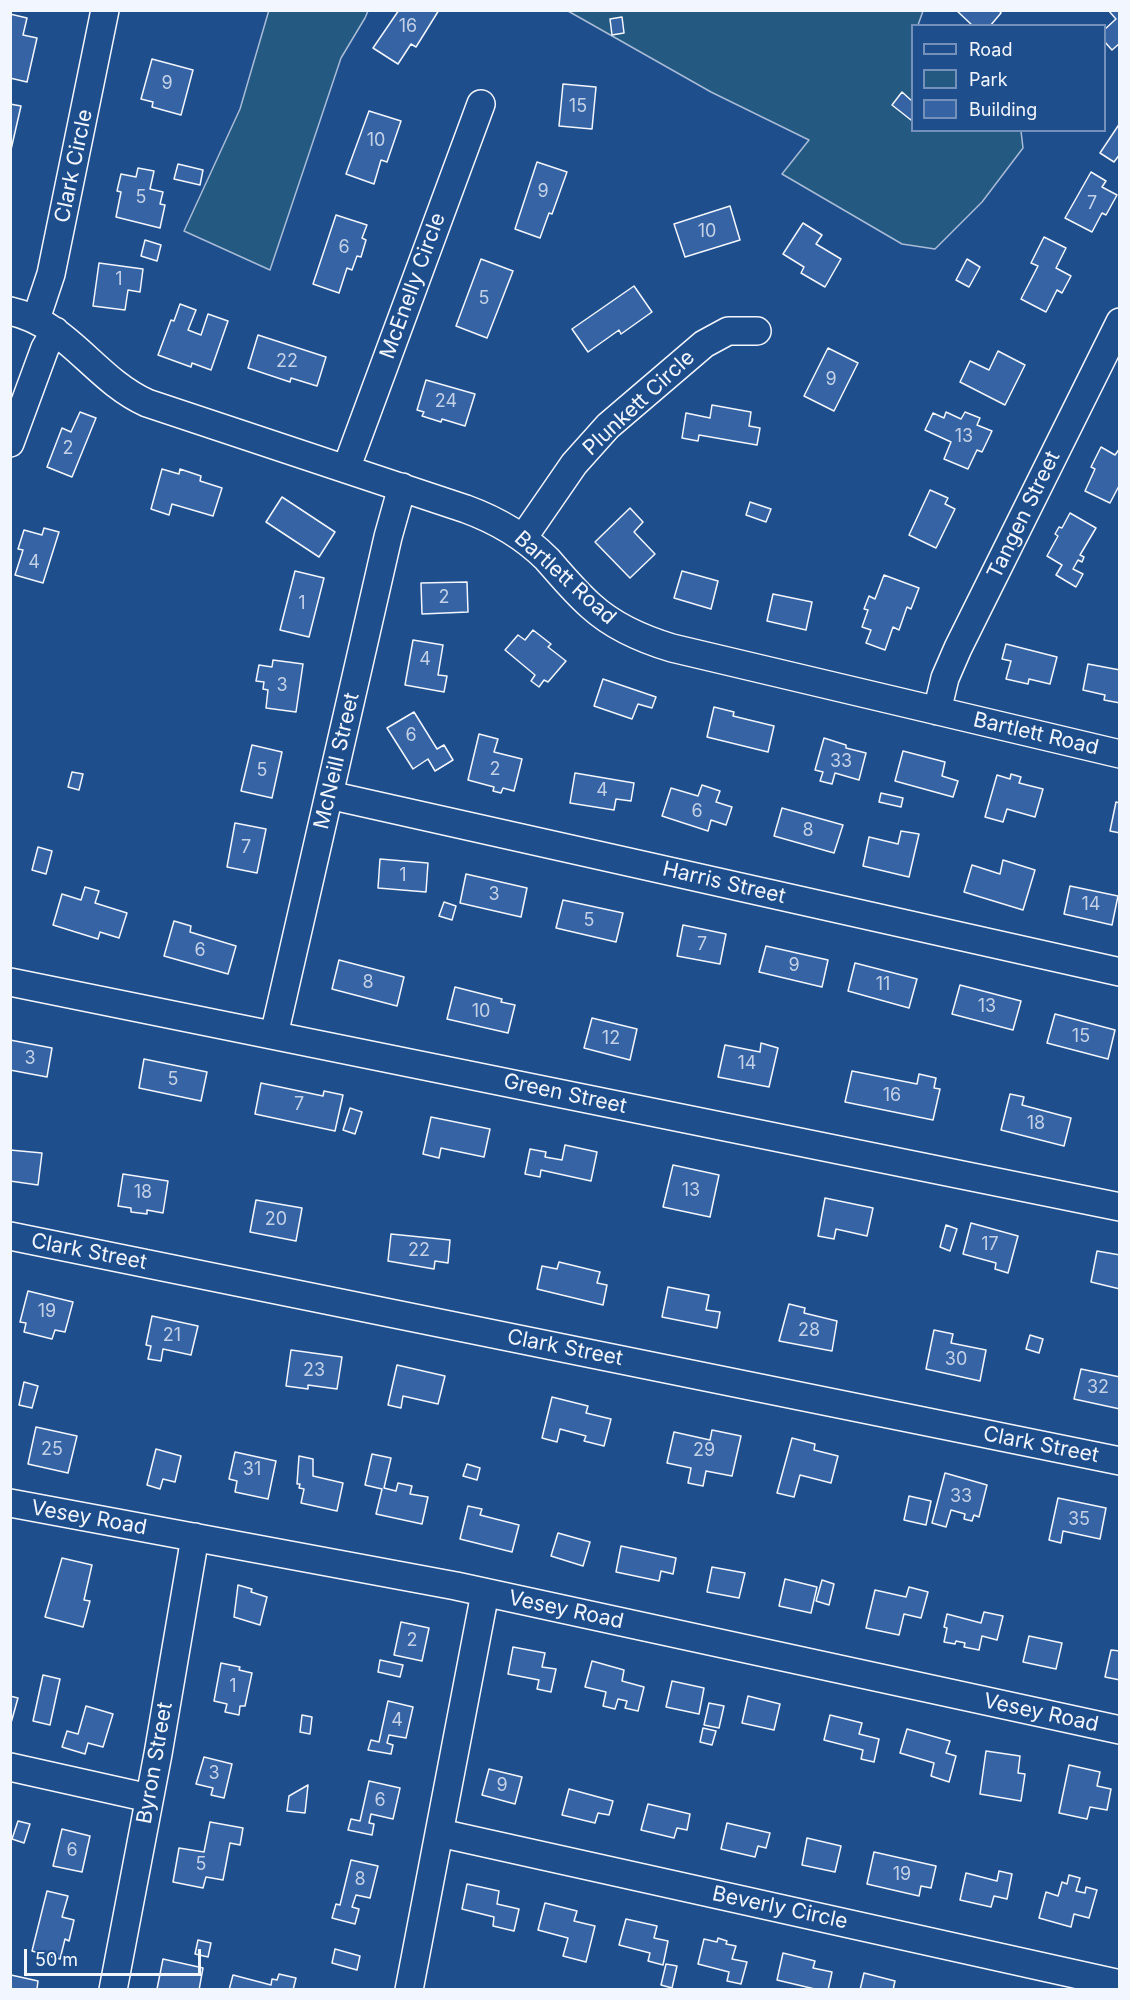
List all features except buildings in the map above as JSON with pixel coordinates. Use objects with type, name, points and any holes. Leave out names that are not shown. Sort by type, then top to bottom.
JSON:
[{"type":"street","name":"Clark Circle","points":[[46,325],[51,274],[105,10]]},
{"type":"street","name":"McEnelly Circle","points":[[346,469],[481,104]]},
{"type":"street","name":"Bartlett Road","points":[[10,311],[46,325],[107,379],[134,397],[161,409],[402,487],[481,515],[510,530],[523,538],[545,558],[590,606],[619,627],[636,635],[672,648],[1119,754]]},
{"type":"street","name":"Tangen Street","points":[[937,711],[945,678],[958,648],[1119,322]]},
{"type":"street","points":[[10,443],[45,348],[46,325]]},
{"type":"street","name":"Plunkett Circle","points":[[523,538],[574,464],[608,426],[710,340],[728,331],[756,331]]},
{"type":"street","name":"McNeill Street","points":[[274,1035],[402,487]]},
{"type":"street","name":"Harris Street","points":[[329,795],[1119,972]]},
{"type":"street","name":"Green Street","points":[[10,982],[1119,1207]]},
{"type":"street","name":"Clark Street","points":[[10,1236],[1119,1461]]},
{"type":"street","name":"Vesey Road","points":[[10,1503],[486,1593],[1119,1730]]},
{"type":"street","name":"Byron Street","points":[[113,1989],[195,1537]]},
{"type":"street","points":[[409,1989],[486,1593]]},
{"type":"street","points":[[10,1767],[149,1798]]},
{"type":"street","name":"Beverly Circle","points":[[440,1833],[1119,1984]]},
{"type":"green space","points":[[269,10],[368,11],[341,58],[270,270],[184,231],[240,109]]},
{"type":"green space","points":[[568,11],[923,11],[918,24],[911,24],[911,132],[1021,132],[1023,148],[982,202],[935,249],[902,244],[782,174],[809,140],[711,92]]}]
